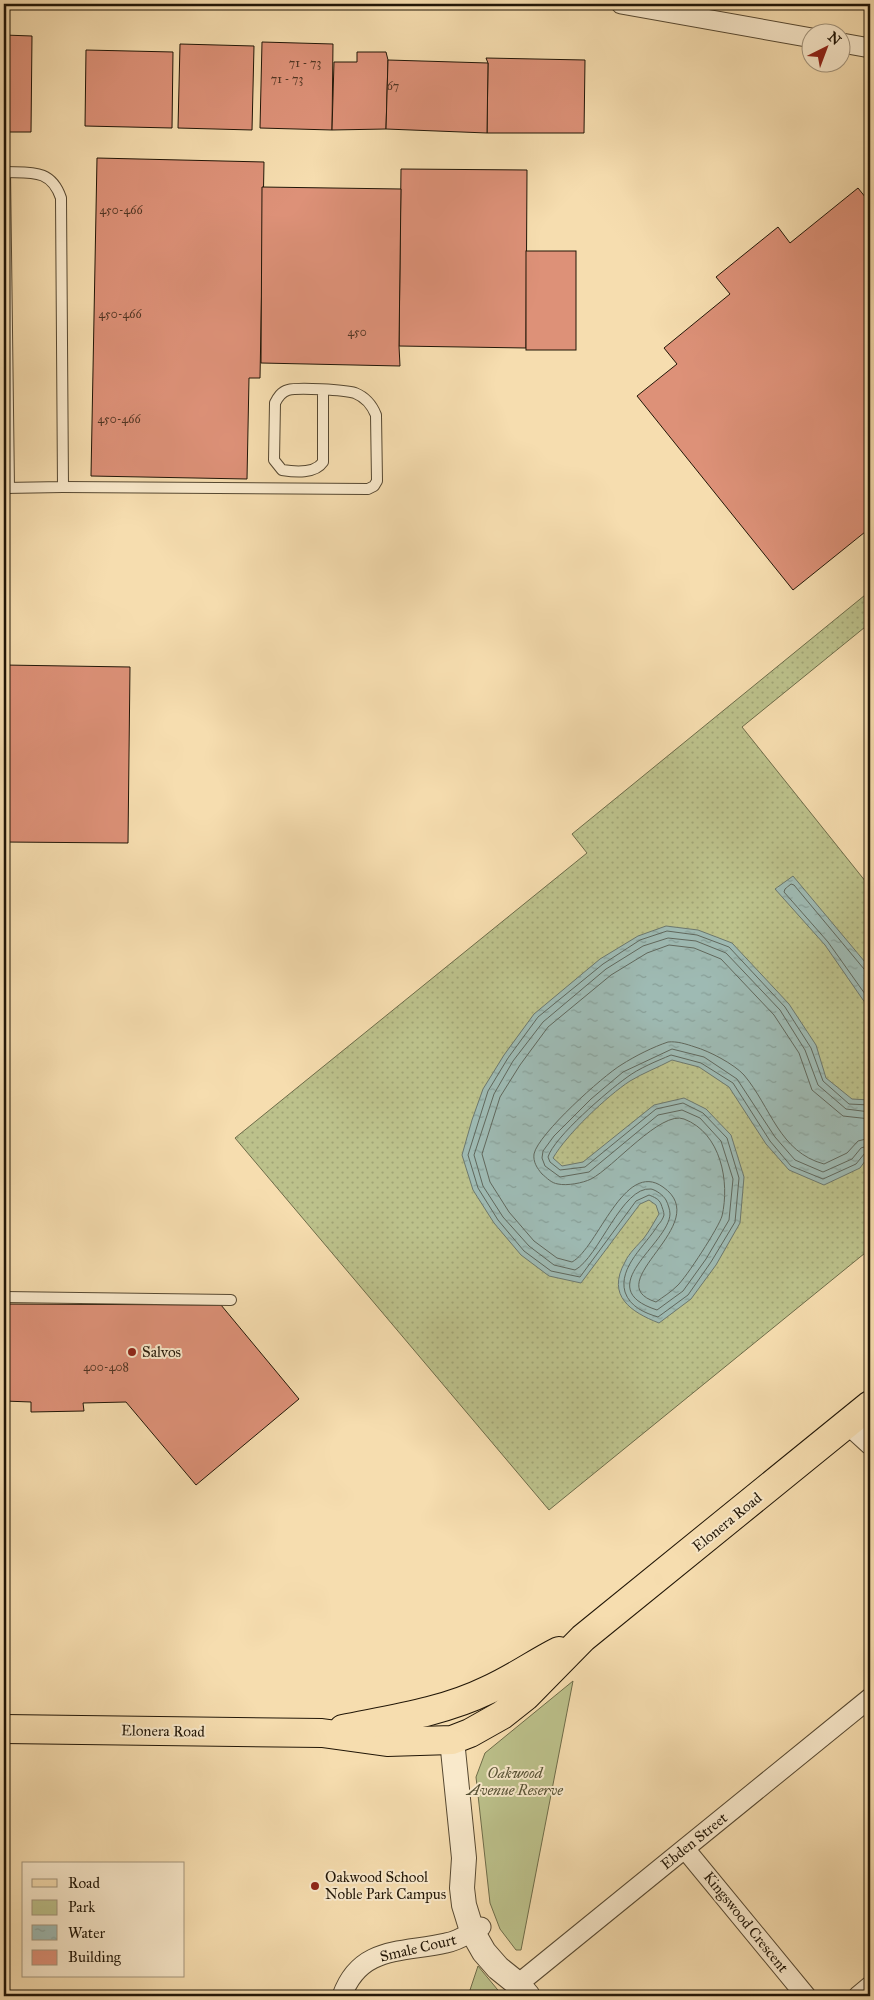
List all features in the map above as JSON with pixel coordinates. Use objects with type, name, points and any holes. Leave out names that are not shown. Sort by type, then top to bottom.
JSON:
[{"type":"main road","name":"Elonera Road","points":[[4,1729],[322,1733],[387,1742],[452,1740],[470,1734],[502,1715],[546,1678],[583,1638],[863,1414]]},
{"type":"main road","name":"Elonera Road","points":[[322,1733],[450,1705],[488,1690],[583,1638]]},
{"type":"main road","points":[[382,1721],[436,1727],[452,1740],[456,1723],[473,1696]]},
{"type":"street","points":[[620,4],[802,36]]},
{"type":"street","points":[[852,45],[870,48]]},
{"type":"street","points":[[863,1414],[870,1445]]},
{"type":"street","name":"Ebden Street","points":[[523,1990],[685,1849],[870,1698]]},
{"type":"street","points":[[452,1740],[464,1858],[473,1887],[476,1929],[507,1962],[523,1990]]},
{"type":"street","name":"Kingswood Crescent","points":[[685,1849],[806,1996]]},
{"type":"street","name":"Smale Court","points":[[342,1996],[354,1974],[360,1967],[376,1956],[447,1943],[462,1938],[476,1929]]},
{"type":"street","points":[[858,1996],[870,1986]]},
{"type":"lane","points":[[63,487],[61,198],[57,188],[50,179],[42,174],[4,172],[6,488],[368,489],[374,486],[378,476],[376,415],[373,407],[356,394],[346,391],[323,390],[289,389],[278,396],[275,403],[274,460],[282,470],[315,469],[323,462],[323,390]]},
{"type":"lane","points":[[4,1297],[231,1300]]},
{"type":"green space","points":[[870,591],[870,623],[742,727],[870,887],[870,1249],[549,1510],[235,1138],[587,853],[572,834]]},
{"type":"green space","name":"Oakwood Avenue Reserve","points":[[573,1681],[521,1950],[516,1950],[500,1929],[490,1903],[476,1777],[485,1753]]},
{"type":"green space","points":[[478,1966],[502,1995],[502,1996],[468,1996]]},
{"type":"water","points":[[793,876],[870,968],[870,1010],[825,945],[775,889]]},
{"type":"water","points":[[666,926],[698,930],[732,943],[789,1004],[816,1045],[826,1078],[852,1099],[870,1100],[870,1154],[860,1168],[824,1185],[789,1170],[766,1144],[729,1087],[699,1067],[672,1060],[635,1078],[621,1088],[588,1116],[559,1148],[553,1158],[562,1166],[583,1162],[654,1105],[684,1098],[706,1109],[731,1135],[744,1177],[740,1223],[716,1265],[691,1299],[659,1323],[639,1314],[631,1308],[624,1301],[618,1284],[620,1274],[631,1252],[644,1238],[659,1214],[656,1205],[649,1200],[640,1204],[581,1283],[549,1276],[521,1255],[494,1223],[473,1190],[462,1155],[483,1089],[504,1055],[534,1014],[600,959],[638,936]]},
{"type":"building","points":[[4,35],[32,36],[31,132],[4,132]]},
{"type":"building","points":[[262,42],[333,44],[332,130],[260,128]]},
{"type":"building","points":[[180,44],[254,46],[252,130],[178,128]]},
{"type":"building","points":[[86,50],[173,52],[172,128],[85,126]]},
{"type":"building","points":[[357,52],[386,52],[388,60],[386,129],[332,130],[334,62],[357,62]]},
{"type":"building","points":[[486,58],[585,60],[584,133],[487,133],[488,63]]},
{"type":"building","points":[[388,60],[488,63],[487,133],[386,129]]},
{"type":"building","points":[[97,158],[264,162],[260,378],[249,378],[247,479],[91,476]]},
{"type":"building","points":[[401,169],[527,170],[526,348],[399,346]]},
{"type":"building","points":[[262,187],[401,189],[400,366],[261,363]]},
{"type":"building","points":[[858,188],[870,203],[870,528],[793,590],[637,396],[677,364],[664,348],[730,294],[716,277],[778,227],[790,243]]},
{"type":"building","points":[[526,251],[576,251],[576,350],[526,350]]},
{"type":"building","points":[[4,665],[130,667],[128,843],[4,842]]},
{"type":"building","name":"Salvos","points":[[4,1304],[221,1305],[299,1399],[196,1485],[126,1402],[83,1403],[84,1411],[31,1412],[31,1402],[4,1401]]},
{"type":"place","name":"Salvos","points":[[132,1352]]},
{"type":"place","name":"Oakwood School Noble Park Campus","points":[[315,1886]]}]
